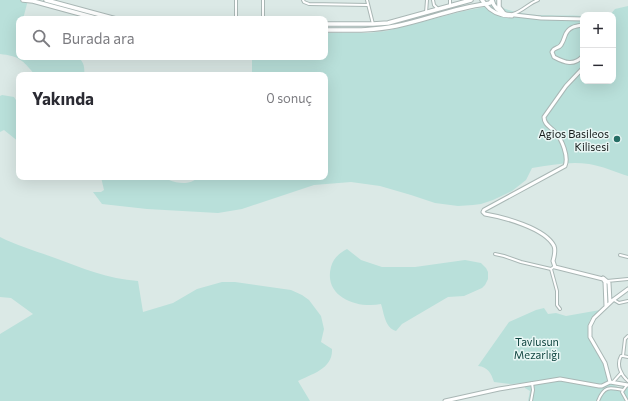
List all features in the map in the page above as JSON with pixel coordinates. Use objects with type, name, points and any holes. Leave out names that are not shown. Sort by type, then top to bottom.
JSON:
[{"type":"main road","points":[[23,0],[33,1],[88,16]]},
{"type":"main road","points":[[46,0],[105,16]]},
{"type":"main road","points":[[328,24],[388,23],[471,0]]},
{"type":"main road","points":[[482,0],[485,4]]},
{"type":"main road","points":[[328,30],[378,29],[396,26],[463,8],[490,3],[492,0],[498,10],[505,14]]},
{"type":"main road","points":[[499,0],[500,10],[505,14]]},
{"type":"street","points":[[236,0],[236,16]]},
{"type":"street","points":[[263,0],[263,16]]},
{"type":"street","points":[[303,0],[309,4],[368,6]]},
{"type":"street","points":[[367,0],[373,24]]},
{"type":"street","points":[[426,13],[427,0]]},
{"type":"street","points":[[433,0],[434,5],[439,10]]},
{"type":"street","points":[[450,0],[450,6]]},
{"type":"street","points":[[511,15],[522,10],[531,2],[538,0]]},
{"type":"street","points":[[485,4],[489,9],[501,15],[580,19]]},
{"type":"street","points":[[505,14],[518,16]]},
{"type":"street","points":[[580,26],[568,30],[562,44],[552,52],[554,57],[571,63],[580,59]]},
{"type":"street","points":[[560,309],[558,305],[553,266],[555,254],[554,247],[542,235],[528,227],[500,217],[484,214],[483,211],[565,166],[566,157],[560,138],[555,131],[545,123],[544,117],[566,86],[580,71]]},
{"type":"street","points":[[495,254],[521,262],[553,266],[602,278],[609,284],[611,301]]},
{"type":"street","points":[[620,256],[628,257]]},
{"type":"street","points":[[602,278],[605,282],[606,306]]},
{"type":"street","points":[[607,281],[628,279]]},
{"type":"street","points":[[612,382],[605,363],[590,334],[593,320],[611,301],[628,289]]},
{"type":"street","points":[[611,301],[619,303],[628,301]]},
{"type":"street","points":[[628,337],[625,339],[623,356],[619,359],[621,373],[628,384]]},
{"type":"street","points":[[623,356],[628,357]]},
{"type":"street","points":[[445,401],[499,389],[562,379],[602,386],[612,382],[621,373]]},
{"type":"street","points":[[612,382],[628,384]]},
{"type":"street","points":[[531,401],[533,390],[532,383]]},
{"type":"street","points":[[626,401],[622,394],[623,390],[628,384]]},
{"type":"street","points":[[598,401],[601,393],[605,389],[612,388],[623,390]]},
{"type":"green space","points":[[0,0],[28,0],[24,16],[16,16],[16,58],[0,54]]},
{"type":"green space","points":[[500,4],[501,7],[511,11],[531,15],[580,16],[580,84],[616,84],[616,12],[612,12],[615,9],[628,6],[628,176],[599,166],[582,163],[532,168],[526,180],[512,191],[481,204],[458,206],[435,203],[380,186],[351,182],[314,185],[242,209],[218,213],[147,209],[102,204],[93,192],[101,192],[104,190],[102,180],[169,180],[188,183],[196,180],[328,180],[328,72],[252,72],[252,60],[328,60],[328,33],[368,33],[386,31],[464,11]]},
{"type":"green space","points":[[20,60],[81,60],[84,65],[84,72],[32,72]]},
{"type":"green space","points":[[0,96],[14,97],[16,100],[16,140],[4,130],[0,132]]},
{"type":"green space","points":[[0,237],[20,246],[95,272],[116,278],[138,281],[143,312],[173,303],[197,289],[222,282],[235,282],[291,290],[309,300],[321,316],[324,329],[321,342],[332,349],[331,356],[329,361],[321,370],[298,381],[310,401],[0,401],[0,334],[33,314],[11,298],[0,297]]},
{"type":"green space","points":[[347,249],[361,260],[382,267],[415,267],[465,260],[481,263],[488,272],[488,279],[482,288],[464,296],[448,297],[402,324],[396,331],[387,324],[381,304],[362,305],[344,299],[332,286],[330,277],[333,261],[341,252]]},
{"type":"green space","name":"Tavlusun Mezarlığı","points":[[544,308],[548,314],[556,313],[566,316],[600,310],[590,320],[588,335],[604,363],[608,382],[618,387],[628,388],[628,401],[528,401],[530,391],[525,388],[524,383],[511,384],[494,382],[489,371],[478,366],[509,322]]},
{"type":"place","name":"Agios Basileos Kilisesi","points":[[617,139]]}]
